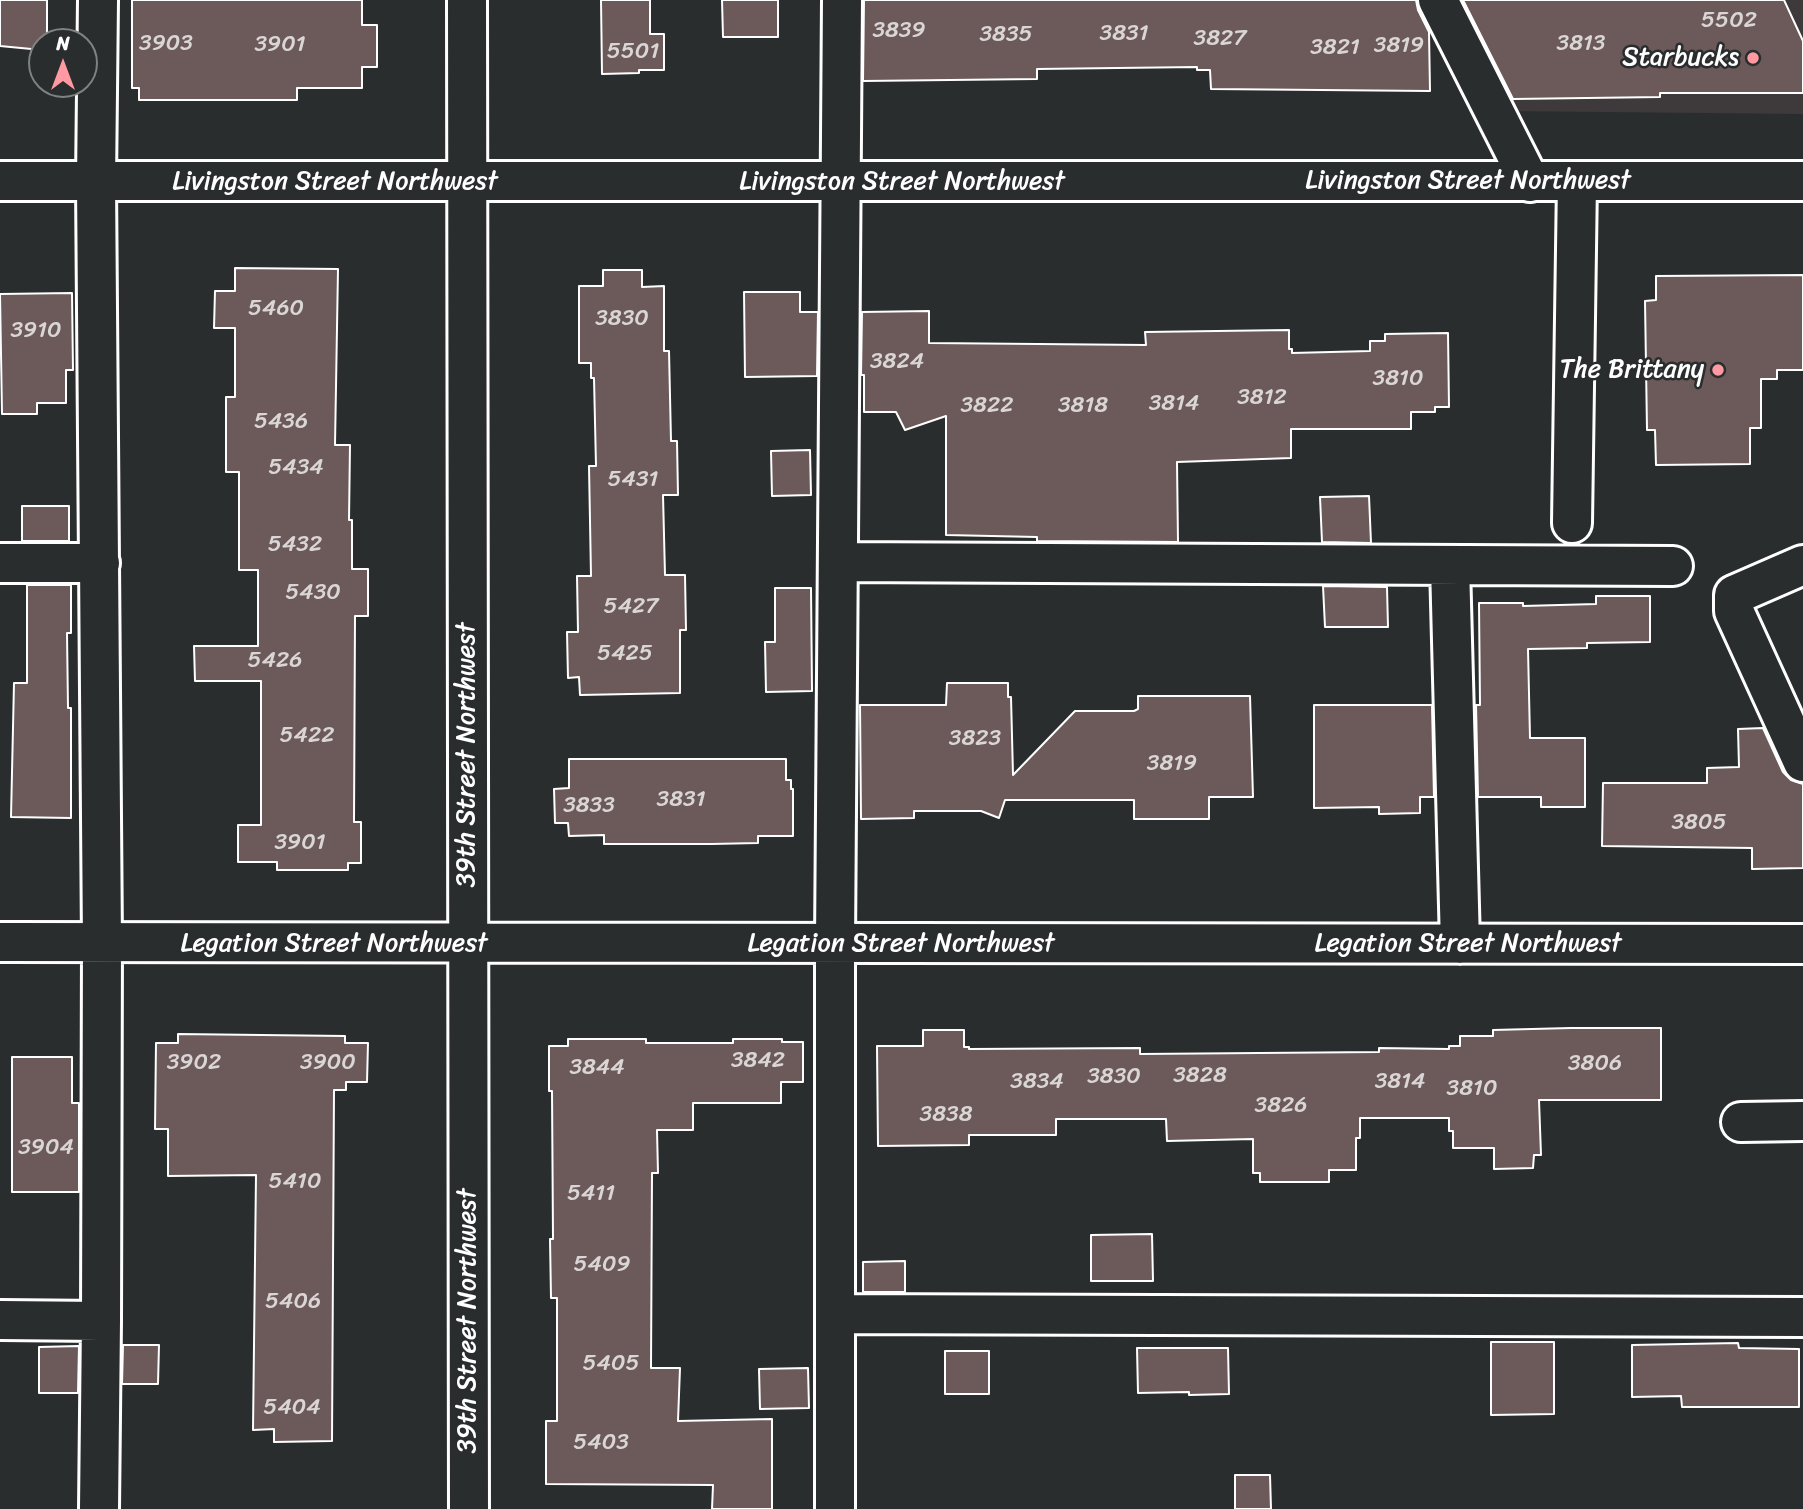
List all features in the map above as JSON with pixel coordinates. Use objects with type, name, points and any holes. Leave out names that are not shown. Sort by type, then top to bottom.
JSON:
[{"type":"street","points":[[98,0],[96,182],[103,943],[99,1509]]},
{"type":"street","name":"39th Street Northwest","points":[[467,0],[468,1509]]},
{"type":"street","points":[[835,1509],[835,944],[842,0]]},
{"type":"street","points":[[1438,0],[1530,182]]},
{"type":"street","name":"Livingston Street Northwest","points":[[0,181],[1803,181]]},
{"type":"street","points":[[1572,523],[1577,181]]},
{"type":"street","points":[[838,562],[1673,566]]},
{"type":"street","points":[[0,563],[100,563]]},
{"type":"street","points":[[1450,565],[1460,944]]},
{"type":"street","points":[[1803,565],[1734,595],[1734,611],[1803,762]]},
{"type":"street","name":"Legation Street Northwest","points":[[0,942],[1803,944]]},
{"type":"street","points":[[1741,1122],[1803,1121]]},
{"type":"street","points":[[835,1314],[1803,1317]]},
{"type":"street","points":[[0,1320],[101,1321]]},
{"type":"shaded area","points":[[1454,0],[1803,0],[1803,114],[1507,111]]},
{"type":"building","points":[[0,0],[47,0],[47,28],[28,28],[28,49],[0,46]]},
{"type":"building","points":[[132,0],[362,0],[362,25],[377,25],[377,67],[362,67],[362,88],[297,88],[297,100],[139,100],[139,88],[132,88]]},
{"type":"building","points":[[601,0],[650,0],[650,34],[664,34],[664,70],[602,74]]},
{"type":"building","points":[[722,0],[778,0],[778,37],[723,37]]},
{"type":"building","points":[[864,0],[1416,0],[1429,32],[1430,91],[1211,89],[1210,70],[1197,70],[1197,67],[1037,69],[1037,79],[863,81]]},
{"type":"building","points":[[1463,0],[1784,0],[1803,41],[1803,93],[1660,93],[1660,97],[1513,99]]},
{"type":"building","points":[[235,268],[338,269],[335,445],[350,445],[349,520],[352,520],[352,569],[368,569],[368,616],[355,616],[354,822],[361,822],[361,863],[348,863],[348,870],[277,870],[277,862],[238,862],[238,825],[261,825],[261,681],[195,681],[194,646],[258,646],[258,570],[239,570],[239,472],[226,472],[226,397],[235,397],[235,328],[214,328],[215,291],[235,291]]},
{"type":"building","points":[[603,270],[642,270],[642,287],[664,286],[664,351],[669,351],[671,441],[677,441],[678,495],[663,495],[665,575],[685,575],[686,630],[680,630],[680,693],[580,695],[579,677],[568,678],[567,632],[578,632],[577,576],[591,576],[589,466],[596,466],[594,378],[591,378],[591,363],[579,363],[579,286],[603,286]]},
{"type":"building","name":"The Brittany","points":[[1803,275],[1803,370],[1777,370],[1777,379],[1761,379],[1761,428],[1750,428],[1750,464],[1656,465],[1655,430],[1647,430],[1645,301],[1656,300],[1656,276]]},
{"type":"building","points":[[744,292],[800,292],[800,312],[818,312],[817,376],[745,377]]},
{"type":"building","points":[[72,293],[73,370],[66,370],[66,403],[37,403],[37,414],[2,414],[0,294]]},
{"type":"building","points":[[929,311],[929,343],[1146,345],[1145,332],[1289,330],[1289,349],[1292,349],[1292,353],[1370,351],[1370,341],[1385,341],[1385,334],[1448,333],[1449,407],[1435,407],[1435,412],[1411,412],[1411,429],[1291,429],[1291,458],[1177,462],[1178,542],[1037,541],[1037,537],[946,535],[946,416],[905,430],[896,412],[864,412],[864,375],[861,375],[862,312]]},
{"type":"building","points":[[810,450],[811,495],[772,496],[771,451]]},
{"type":"building","points":[[1369,496],[1371,543],[1322,542],[1320,497]]},
{"type":"building","points":[[22,506],[69,506],[69,541],[22,541]]},
{"type":"building","points":[[27,585],[71,585],[71,633],[67,633],[68,708],[71,708],[71,818],[11,817],[14,683],[27,683]]},
{"type":"building","points":[[1323,586],[1387,587],[1388,627],[1325,627]]},
{"type":"building","points":[[775,588],[811,588],[812,691],[766,692],[765,642],[775,642]]},
{"type":"building","points":[[1596,596],[1650,596],[1650,642],[1587,643],[1587,648],[1528,649],[1530,738],[1585,738],[1585,807],[1541,807],[1541,797],[1478,797],[1476,705],[1480,705],[1479,603],[1523,603],[1523,606],[1596,604]]},
{"type":"building","points":[[947,683],[1008,683],[1008,697],[1011,697],[1013,775],[1075,711],[1134,711],[1138,709],[1138,696],[1250,696],[1253,797],[1209,797],[1209,819],[1134,819],[1134,800],[1005,800],[999,818],[981,811],[914,811],[914,818],[861,819],[860,705],[946,705]]},
{"type":"building","points":[[1314,705],[1432,705],[1434,797],[1420,797],[1420,813],[1379,814],[1379,807],[1314,808]]},
{"type":"building","points":[[1763,728],[1783,772],[1791,780],[1803,784],[1803,868],[1752,869],[1752,848],[1602,846],[1603,783],[1707,783],[1707,768],[1739,767],[1738,729]]},
{"type":"building","points":[[569,759],[786,759],[786,780],[791,780],[793,789],[793,836],[758,836],[758,843],[604,844],[604,835],[569,836],[568,823],[555,823],[554,789],[569,788]]},
{"type":"building","points":[[1661,1028],[1661,1100],[1539,1100],[1541,1155],[1534,1155],[1533,1168],[1494,1169],[1494,1148],[1453,1148],[1453,1131],[1449,1131],[1449,1118],[1360,1118],[1360,1138],[1356,1138],[1356,1170],[1329,1170],[1329,1182],[1260,1182],[1260,1173],[1253,1173],[1253,1139],[1167,1141],[1166,1119],[1056,1119],[1056,1135],[969,1135],[969,1145],[878,1146],[877,1046],[923,1046],[923,1030],[964,1030],[964,1047],[969,1049],[1140,1048],[1140,1054],[1379,1052],[1379,1048],[1449,1049],[1449,1046],[1460,1046],[1460,1036],[1493,1036],[1493,1030]]},
{"type":"building","points":[[178,1034],[345,1036],[345,1043],[368,1043],[367,1082],[346,1082],[346,1090],[334,1090],[332,1441],[274,1442],[274,1429],[253,1430],[256,1175],[168,1176],[168,1129],[155,1129],[156,1043],[178,1043]]},
{"type":"building","points":[[568,1039],[646,1039],[646,1043],[733,1043],[733,1039],[803,1042],[803,1082],[781,1082],[781,1103],[693,1103],[693,1130],[657,1130],[658,1173],[652,1173],[651,1368],[680,1368],[678,1421],[772,1419],[772,1509],[712,1509],[713,1485],[546,1484],[546,1421],[557,1421],[557,1298],[551,1298],[552,1091],[549,1091],[549,1046],[568,1046]]},
{"type":"building","points":[[12,1057],[72,1057],[72,1103],[79,1103],[79,1192],[12,1192]]},
{"type":"building","points":[[1152,1234],[1153,1281],[1091,1281],[1091,1235]]},
{"type":"building","points":[[905,1261],[905,1292],[863,1292],[863,1262]]},
{"type":"building","points":[[1491,1342],[1554,1342],[1554,1414],[1491,1415]]},
{"type":"building","points":[[1738,1343],[1739,1348],[1799,1349],[1799,1407],[1682,1407],[1681,1396],[1632,1397],[1632,1345]]},
{"type":"building","points":[[123,1345],[159,1345],[158,1384],[122,1384]]},
{"type":"building","points":[[79,1346],[78,1393],[39,1393],[39,1347]]},
{"type":"building","points":[[1137,1348],[1228,1348],[1229,1394],[1138,1393]]},
{"type":"building","points":[[945,1351],[989,1351],[989,1394],[945,1394]]},
{"type":"building","points":[[808,1368],[809,1408],[760,1409],[759,1369]]},
{"type":"building","points":[[1235,1475],[1270,1475],[1271,1509],[1235,1509]]},
{"type":"place","name":"Starbucks","points":[[1753,58]]},
{"type":"place","name":"The Brittany","points":[[1718,370]]}]
